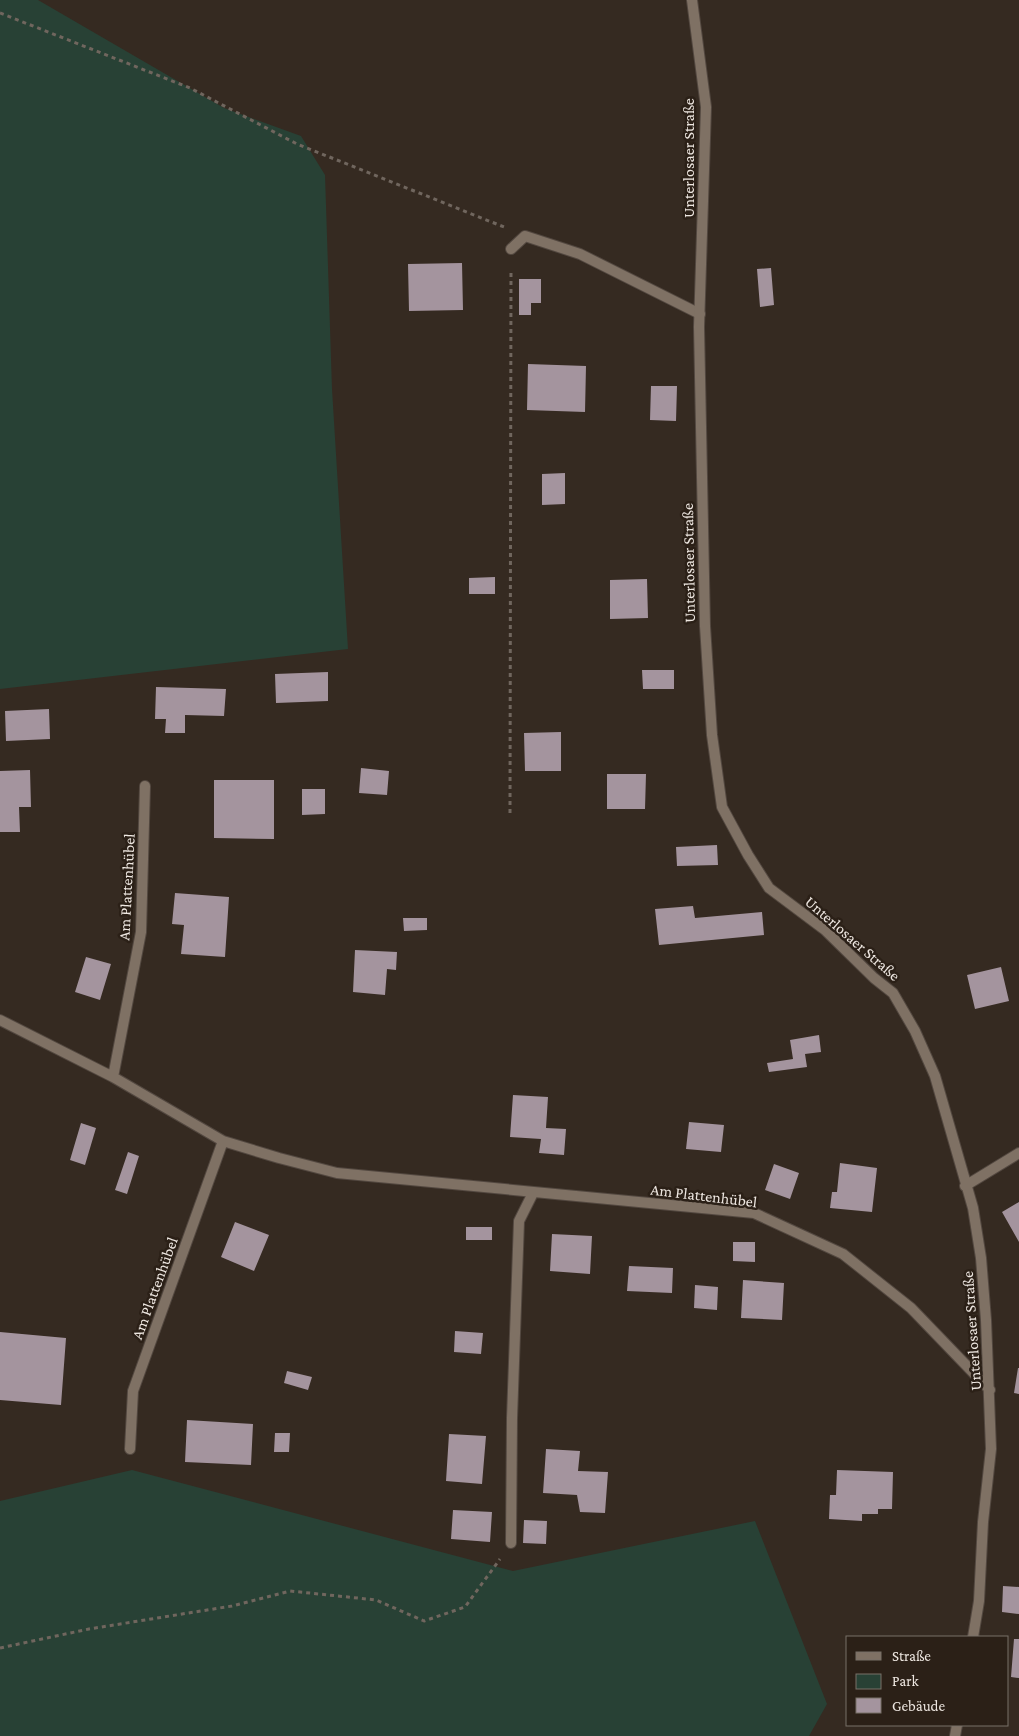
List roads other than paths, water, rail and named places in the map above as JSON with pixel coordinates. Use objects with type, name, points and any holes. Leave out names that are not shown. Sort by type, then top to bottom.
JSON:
[{"type":"street","name":"Unterlosaer Straße","points":[[692,0],[706,107],[700,314],[704,626],[712,735],[722,806],[748,855],[770,888],[825,930],[874,978],[893,992],[915,1031],[935,1076],[965,1186],[973,1208],[981,1258],[990,1390],[991,1449],[983,1522],[979,1601],[973,1636]]},
{"type":"street","points":[[511,249],[525,236],[580,254],[700,314]]},
{"type":"street","name":"Am Plattenhübel","points":[[113,1077],[141,932],[145,786]]},
{"type":"street","name":"Am Plattenhübel","points":[[0,1020],[113,1077],[223,1140],[279,1158],[337,1173],[533,1193],[754,1212],[843,1254],[912,1308],[990,1390]]},
{"type":"street","name":"Am Plattenhübel","points":[[130,1449],[134,1391],[223,1140]]},
{"type":"street","points":[[965,1186],[1019,1153]]},
{"type":"street","points":[[511,1544],[512,1418],[519,1221],[533,1193]]}]
